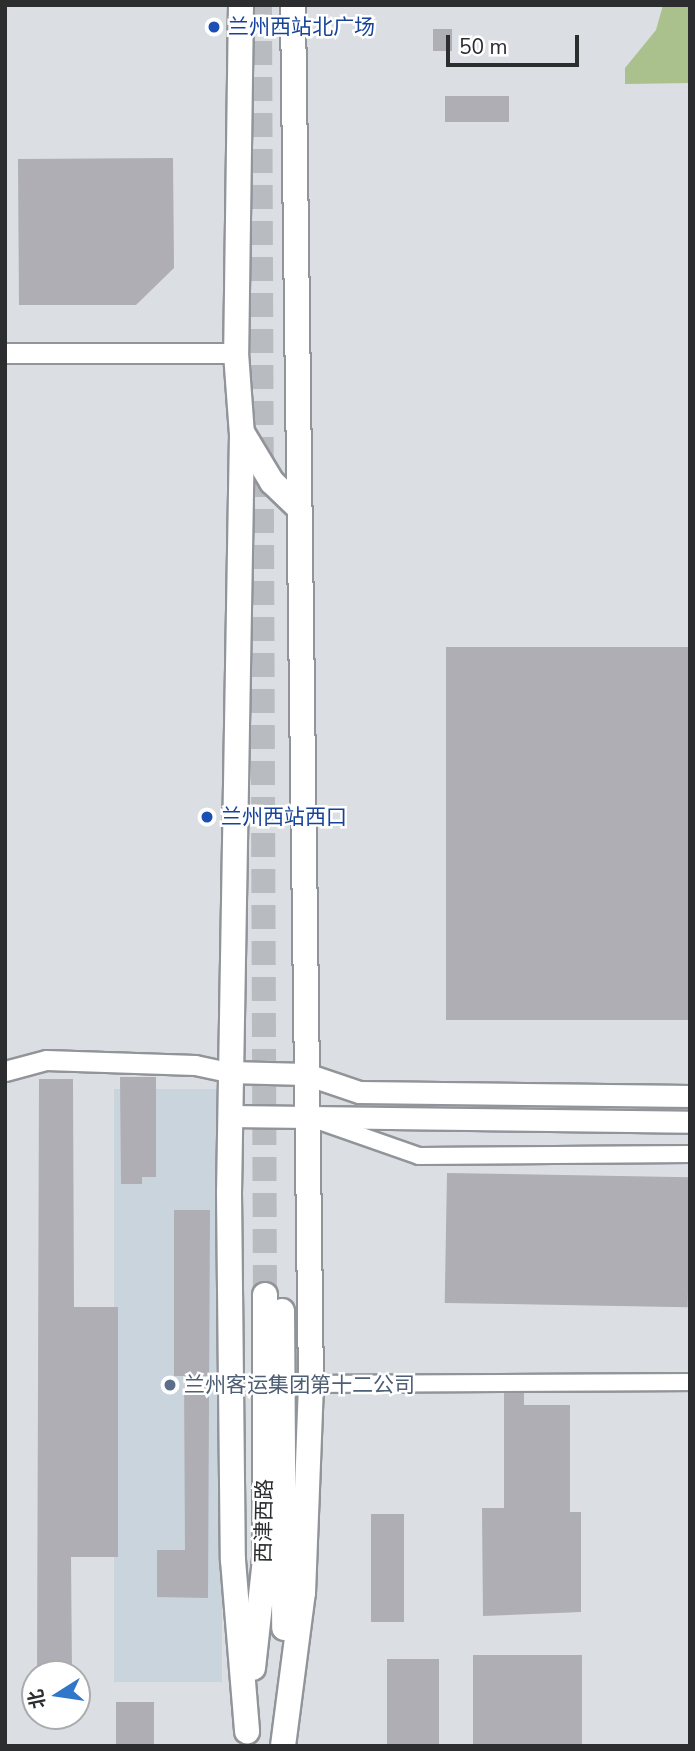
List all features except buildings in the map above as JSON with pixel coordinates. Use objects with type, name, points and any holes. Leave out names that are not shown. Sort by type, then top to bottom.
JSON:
[{"type":"main road","points":[[242,5],[236,353],[242,434],[229,1116],[233,1560],[247,1738]]},
{"type":"main road","name":"西津西路","points":[[282,1717],[303,1593],[311,1384],[293,5]]},
{"type":"main road","points":[[242,434],[271,482],[299,508]]},
{"type":"main road","points":[[229,1072],[306,1074],[359,1092],[690,1096]]},
{"type":"main road","points":[[229,1116],[690,1122]]},
{"type":"main road","name":"西津西路","points":[[247,1738],[265,1559],[273,1294],[283,1746]]},
{"type":"street","points":[[5,353],[236,353]]},
{"type":"street","points":[[5,1071],[46,1060],[195,1065],[229,1072]]},
{"type":"street","points":[[306,1116],[419,1156],[690,1154]]},
{"type":"street","points":[[311,1384],[690,1382]]},
{"type":"shaded area","name":"兰州客运集团第十二公司","points":[[114,1089],[222,1089],[222,1682],[114,1682]]},
{"type":"green space","points":[[663,5],[690,5],[690,83],[625,84],[625,68],[656,30]]},
{"type":"tunnel","points":[[260,5],[265,1295]]},
{"type":"place","name":"兰州西站北广场","points":[[214,27]]},
{"type":"place","name":"兰州西站西口","points":[[207,817]]},
{"type":"place","name":"兰州客运集团第十二公司","points":[[170,1385]]}]
